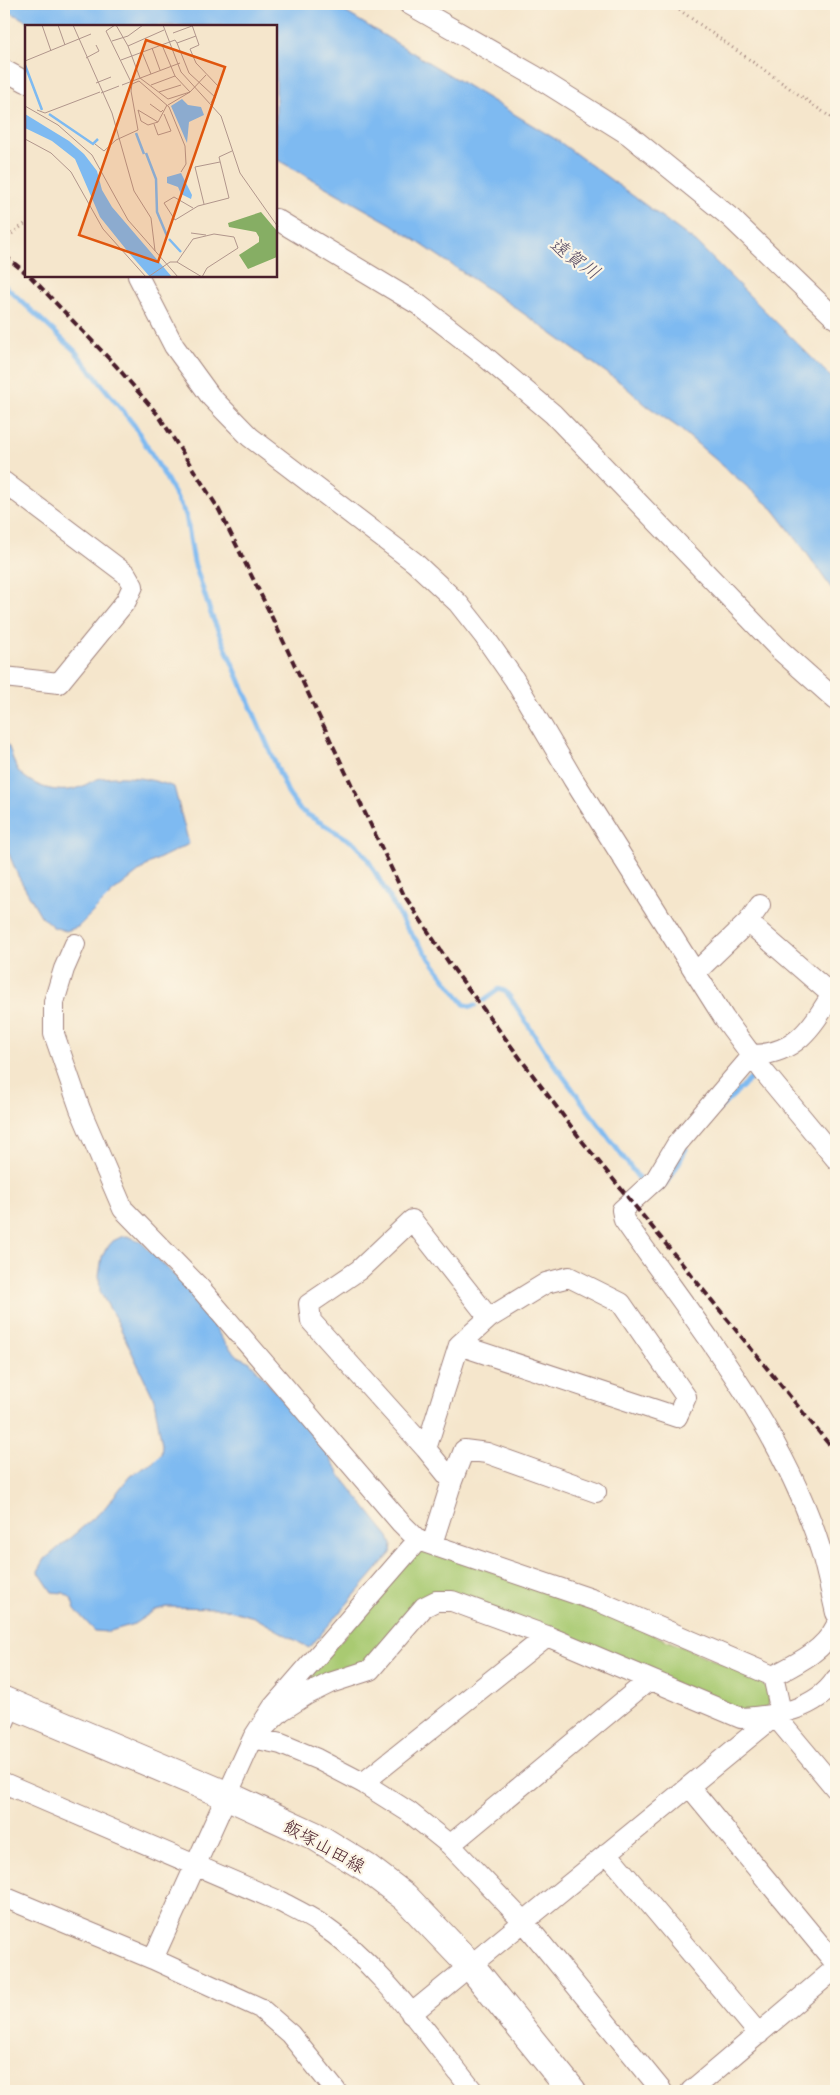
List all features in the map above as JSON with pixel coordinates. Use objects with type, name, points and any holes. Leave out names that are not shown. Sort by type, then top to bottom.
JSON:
[{"type":"main road","name":"飯塚山田線","points":[[6,1709],[226,1795],[316,1836],[367,1868],[405,1898],[470,1965],[572,2091]]},
{"type":"street","points":[[409,4],[535,76],[629,135],[732,218],[836,319]]},
{"type":"street","points":[[4,70],[25,81]]},
{"type":"street","points":[[278,220],[419,305],[482,354],[553,414],[781,651],[836,700]]},
{"type":"street","points":[[139,278],[174,346],[211,397],[250,437],[414,562],[458,603],[514,679],[573,779],[724,1018],[836,1159]]},
{"type":"street","points":[[4,482],[126,574],[133,586],[126,601],[59,683],[4,677]]},
{"type":"street","points":[[695,973],[748,922],[760,905]]},
{"type":"street","points":[[748,922],[834,991],[805,1035],[788,1047],[769,1055],[759,1064],[676,1144],[647,1186],[622,1210],[624,1220],[735,1376],[777,1449],[801,1499],[821,1550],[836,1625],[830,1637],[808,1657],[772,1676]]},
{"type":"street","points":[[75,944],[64,969],[54,1002],[54,1034],[80,1109],[123,1210],[200,1288],[328,1439],[425,1542],[600,1602],[772,1676]]},
{"type":"street","points":[[452,1482],[426,1449],[311,1321],[309,1304],[359,1270],[412,1220],[490,1318]]},
{"type":"street","points":[[426,1449],[459,1344],[490,1318],[546,1283],[568,1278],[621,1303],[686,1397],[677,1417],[459,1344]]},
{"type":"street","points":[[153,1959],[197,1866],[226,1795],[253,1738],[273,1707],[425,1542],[464,1450],[486,1452],[596,1492]]},
{"type":"street","points":[[253,1738],[282,1711],[306,1695],[330,1682],[370,1670],[424,1607],[436,1601],[452,1601],[547,1636],[741,1718],[775,1716],[812,1702],[832,1685],[836,1679]]},
{"type":"street","points":[[363,1783],[547,1636]]},
{"type":"street","points":[[411,2014],[775,1716],[779,1703],[772,1676]]},
{"type":"street","points":[[450,1845],[649,1680]]},
{"type":"street","points":[[775,1716],[836,1789]]},
{"type":"street","points":[[253,1738],[281,1744],[318,1759],[363,1783],[409,1812],[450,1845],[524,1922],[662,2091]]},
{"type":"street","points":[[4,1783],[279,1901],[319,1923],[354,1952],[389,1987],[473,2091]]},
{"type":"street","points":[[689,1786],[836,1964]]},
{"type":"street","points":[[607,1853],[758,2034]]},
{"type":"street","points":[[4,1897],[153,1959],[260,2008],[290,2034],[336,2091]]},
{"type":"street","points":[[691,2091],[836,1968]]},
{"type":"path","points":[[671,4],[836,121]]},
{"type":"path","points":[[4,240],[25,225]]},
{"type":"green space","points":[[429,1549],[558,1595],[759,1679],[765,1685],[768,1692],[767,1708],[752,1714],[443,1593],[368,1664],[317,1684],[310,1677],[415,1553]]},
{"type":"water","name":"遠賀川","points":[[4,4],[332,4],[557,140],[697,243],[836,382],[836,595],[773,509],[679,428],[646,405],[621,383],[513,306],[391,224],[278,160],[278,25],[34,25],[4,9]]},
{"type":"water","points":[[4,739],[20,773],[33,783],[49,789],[73,789],[94,780],[112,777],[148,779],[174,787],[189,844],[150,863],[113,892],[78,927],[66,931],[53,927],[41,916],[18,876],[9,854],[4,850]]},
{"type":"water","points":[[127,1236],[140,1241],[198,1299],[224,1342],[237,1356],[250,1362],[325,1449],[342,1478],[389,1537],[392,1545],[391,1553],[309,1648],[254,1617],[222,1608],[167,1607],[155,1610],[134,1624],[107,1632],[95,1631],[75,1610],[71,1598],[64,1593],[52,1592],[38,1571],[45,1559],[103,1510],[130,1476],[152,1463],[161,1454],[162,1445],[154,1399],[117,1321],[100,1292],[99,1276],[102,1257],[113,1241]]},
{"type":"waterway","points":[[4,285],[75,351],[134,425],[166,478],[186,515],[194,562],[211,614],[289,795],[300,810],[357,845],[367,858],[406,927],[464,1004],[471,1007],[475,1005]]},
{"type":"waterway","points":[[484,1000],[499,989],[505,991],[548,1056],[643,1184]]},
{"type":"waterway","points":[[718,1110],[759,1071]]},
{"type":"waterway","points":[[653,1193],[664,1186],[686,1149]]},
{"type":"railway","points":[[4,255],[25,272]]},
{"type":"railway","points":[[32,278],[117,367],[159,416],[218,508],[404,895],[449,963],[582,1141],[836,1453]]}]
